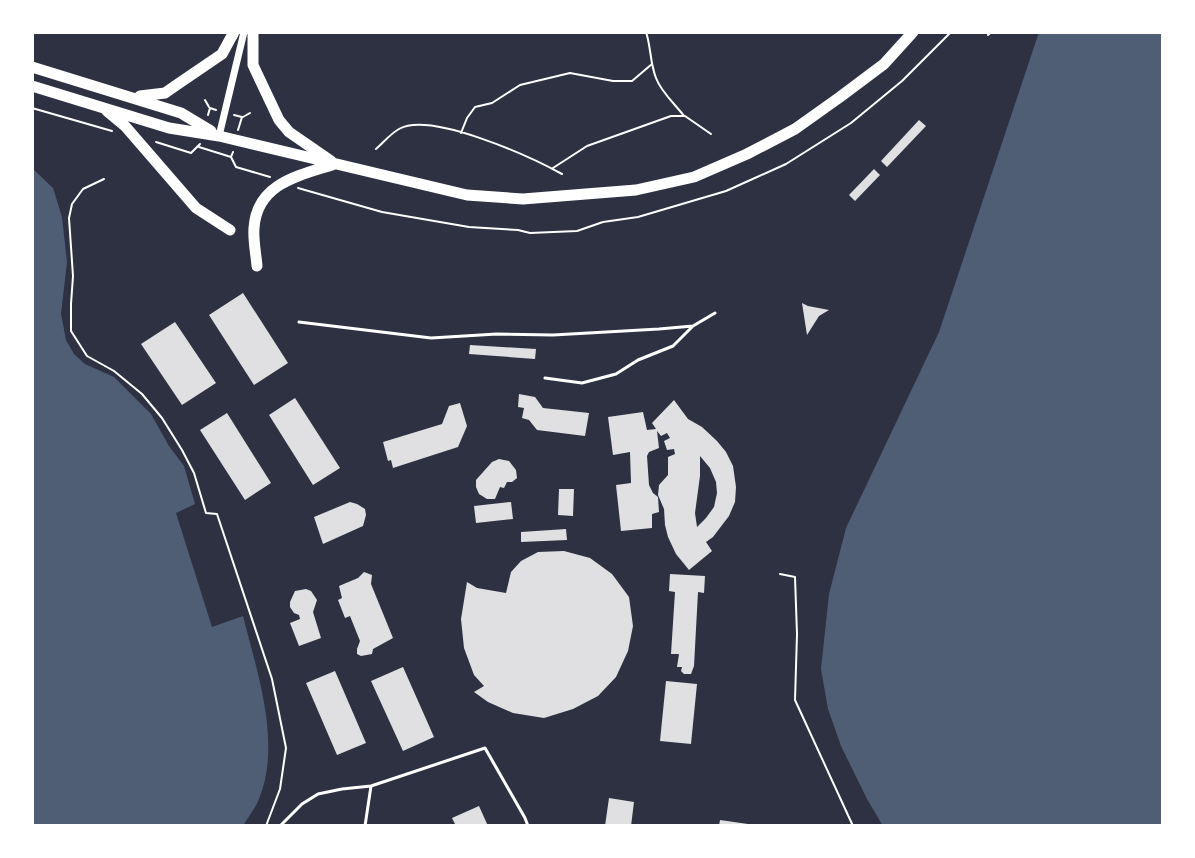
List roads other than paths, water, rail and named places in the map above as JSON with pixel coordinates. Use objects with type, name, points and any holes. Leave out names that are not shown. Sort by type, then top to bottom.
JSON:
[{"type":"main road","points":[[128,97],[165,93],[222,54],[234,32]]},
{"type":"main road","points":[[253,32],[253,65],[279,120],[289,132],[335,164]]},
{"type":"main road","points":[[32,86],[169,128],[219,136],[467,195],[523,199],[636,190],[694,177],[795,129],[884,64],[913,32]]},
{"type":"main road","points":[[32,67],[181,113],[219,136]]},
{"type":"main road","points":[[103,108],[125,126],[196,208],[230,230]]},
{"type":"main road","points":[[257,266],[253,232],[264,199],[283,181],[335,164]]},
{"type":"street","points":[[219,136],[244,32]]},
{"type":"lane","points":[[545,378],[582,383],[616,374],[638,360],[673,346],[693,326],[715,313]]},
{"type":"lane","points":[[299,322],[431,338],[693,326]]},
{"type":"lane","points":[[280,826],[302,804],[318,794],[371,786],[485,748],[528,826]]},
{"type":"lane","points":[[365,826],[371,786]]},
{"type":"water","points":[[1039,32],[1163,32],[1163,826],[883,826],[841,746],[828,709],[821,669],[829,594],[846,528],[939,332]]},
{"type":"water","points":[[32,168],[53,188],[62,217],[67,262],[61,314],[66,340],[74,354],[85,364],[114,377],[151,414],[184,466],[195,504],[176,513],[212,627],[243,616],[265,708],[268,755],[259,799],[243,826],[32,826]]}]
